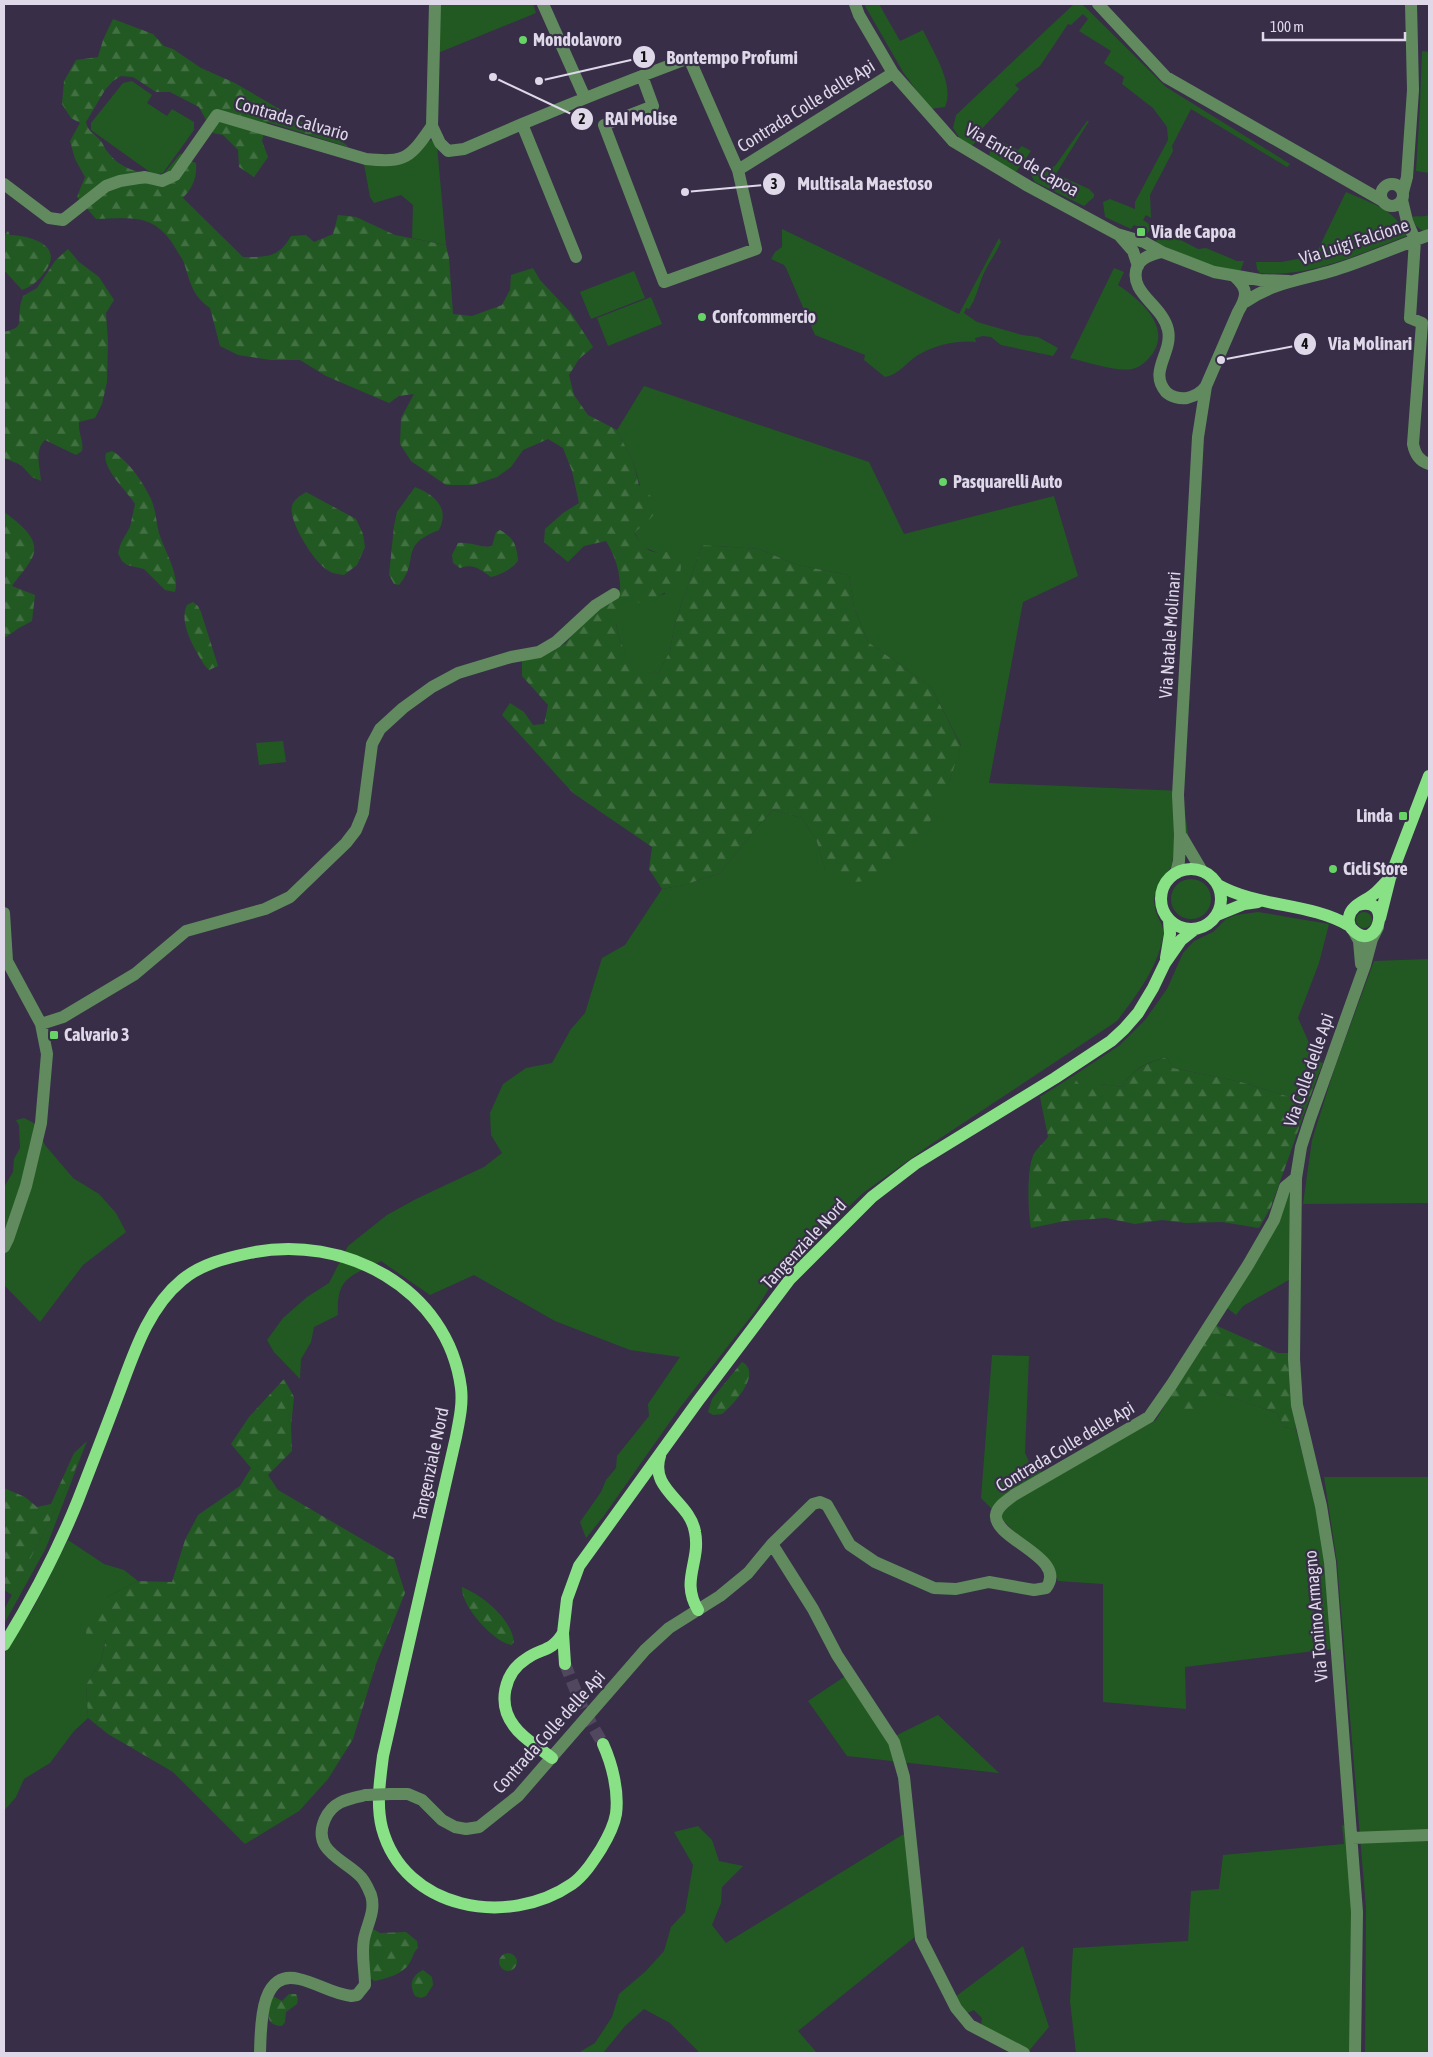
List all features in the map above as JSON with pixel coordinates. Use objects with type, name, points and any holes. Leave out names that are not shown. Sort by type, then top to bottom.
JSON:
[{"type":"main road","name":"Via Colle delle Api","points":[[1379,923],[1390,878],[1429,776]]},
{"type":"main road","points":[[1263,902],[1244,904],[1217,915],[1204,926],[1186,929],[1177,926],[1169,920],[1161,904],[1161,895],[1169,879],[1176,873],[1193,869],[1202,871],[1218,885],[1232,893],[1263,902],[1318,912],[1341,911],[1363,904],[1372,906],[1378,913],[1379,923],[1370,934],[1361,935],[1318,912]]},
{"type":"main road","name":"Via Colle delle Api","points":[[1356,907],[1373,895],[1390,878]]},
{"type":"main road","points":[[1217,915],[1221,905],[1218,885]]},
{"type":"main road","points":[[1351,928],[1349,916],[1356,907]]},
{"type":"main road","name":"Tangenziale Nord","points":[[1165,963],[1170,934],[1169,920]]},
{"type":"main road","name":"Tangenziale Nord","points":[[546,1651],[564,1662],[562,1633],[567,1599],[579,1566],[698,1400],[790,1279],[872,1197],[915,1164],[1056,1078],[1111,1041],[1138,1013],[1165,963],[1180,940],[1195,929]]},
{"type":"main road","name":"Tangenziale Nord","points":[[4,1645],[30,1603],[77,1502],[147,1325],[164,1297],[183,1279],[208,1264],[257,1251],[287,1248],[317,1249],[346,1256],[380,1272],[399,1284],[421,1305],[436,1322],[456,1363],[461,1390],[461,1406],[456,1437],[383,1756],[379,1788],[379,1810],[386,1838],[395,1859],[409,1876],[443,1898],[468,1905],[492,1909],[523,1906],[548,1898],[574,1883],[592,1864],[608,1837],[616,1814],[614,1781],[603,1744]]},
{"type":"main road","points":[[661,1454],[658,1463],[658,1473],[666,1490],[680,1502],[689,1516],[695,1532],[696,1549],[689,1581],[692,1600],[698,1610]]},
{"type":"main road","points":[[629,1496],[642,1487],[650,1486],[666,1490]]},
{"type":"main road","points":[[552,1758],[514,1727],[504,1702],[506,1684],[514,1668],[528,1657],[546,1651],[558,1641],[562,1633]]},
{"type":"street","points":[[432,126],[435,4]]},
{"type":"street","points":[[543,4],[585,98]]},
{"type":"street","name":"Via Enrico de Capoa","points":[[855,4],[859,15],[893,73],[953,141],[1028,186],[1117,234],[1144,242],[1162,252]]},
{"type":"street","points":[[1098,4],[1166,77],[1361,188],[1386,204],[1407,221]]},
{"type":"street","points":[[1386,204],[1397,205],[1403,196],[1407,177],[1413,90],[1411,4]]},
{"type":"street","name":"Contrada Colle delle Api","points":[[432,126],[440,143],[448,151],[464,149],[585,98],[642,76],[689,58],[738,170],[756,249],[664,282],[604,125],[653,106],[642,76]]},
{"type":"street","name":"Contrada Colle delle Api","points":[[738,170],[893,73]]},
{"type":"street","name":"Contrada Calvario","points":[[4,184],[49,218],[63,220],[106,186],[120,181],[145,177],[162,181],[175,175],[217,116],[366,159],[390,161],[409,155],[419,145],[432,126]]},
{"type":"street","points":[[522,124],[576,257]]},
{"type":"street","points":[[1386,204],[1381,194],[1398,170],[1408,147]]},
{"type":"street","points":[[1361,188],[1399,186],[1403,196],[1407,221],[1415,240],[1410,318],[1422,323],[1413,444],[1414,452],[1418,458],[1429,464]]},
{"type":"street","name":"Via Enrico de Capoa","points":[[1117,234],[1134,250],[1138,266],[1136,276],[1140,289],[1146,298],[1160,311],[1168,329],[1168,346],[1159,368],[1160,382],[1168,394],[1183,399]]},
{"type":"street","name":"Via Luigi Falcione","points":[[1245,302],[1261,291],[1289,281],[1335,270],[1429,235]]},
{"type":"street","points":[[1138,266],[1147,257],[1162,252]]},
{"type":"street","name":"Via Luigi Falcione","points":[[1162,252],[1196,266],[1234,276],[1289,281]]},
{"type":"street","points":[[1234,276],[1241,282],[1244,289],[1245,302]]},
{"type":"street","name":"Via Natale Molinari","points":[[1176,873],[1179,861],[1178,795],[1198,437],[1206,386],[1238,312],[1245,302]]},
{"type":"street","points":[[1183,399],[1200,393],[1206,386]]},
{"type":"street","name":"Via Natale Molinari","points":[[1183,399],[1194,412],[1198,437]]},
{"type":"street","points":[[41,1024],[63,1017],[135,974],[186,931],[265,909],[290,897],[346,843],[356,830],[363,813],[372,744],[380,729],[403,708],[432,687],[458,672],[511,657],[539,652],[556,642],[596,605],[614,594]]},
{"type":"street","name":"Via Natale Molinari","points":[[1180,835],[1202,871]]},
{"type":"street","points":[[4,913],[7,960],[41,1024],[47,1054],[41,1123],[26,1186],[4,1246]]},
{"type":"street","name":"Via Colle delle Api","points":[[1296,1178],[1301,1146],[1379,923]]},
{"type":"street","name":"Via Colle delle Api","points":[[1351,928],[1359,941],[1361,951],[1360,974]]},
{"type":"street","name":"Contrada Colle delle Api","points":[[260,2053],[264,2001],[273,1986],[281,1980],[289,1978],[299,1979],[345,1996],[357,1995],[365,1985],[362,1957],[364,1939],[372,1912],[370,1894],[361,1876],[333,1856],[323,1837],[323,1824],[329,1810],[347,1799],[366,1795],[408,1794],[422,1800],[442,1820],[455,1827],[466,1829],[479,1827],[518,1796],[645,1650],[669,1628],[720,1596],[748,1573],[772,1544],[813,1504],[820,1502],[827,1506],[850,1545],[875,1562],[934,1588],[956,1588],[988,1582],[1034,1590],[1046,1588],[1050,1583],[1050,1574],[1047,1566],[1034,1553],[1011,1537],[996,1521],[998,1508],[1014,1496],[1149,1417],[1248,1264],[1274,1220],[1285,1187],[1296,1178]]},
{"type":"street","name":"Via Tonino Armagno","points":[[1296,1178],[1294,1359],[1297,1405],[1321,1506],[1330,1562],[1357,1912],[1355,2053]]},
{"type":"street","points":[[772,1544],[813,1609],[837,1655],[894,1742],[904,1777],[921,1939],[956,2008],[970,2024],[1024,2053]]},
{"type":"street","points":[[1352,1838],[1429,1835]]},
{"type":"green space","points":[[439,4],[533,4],[536,13],[438,53]]},
{"type":"green space","points":[[864,4],[879,4],[900,41],[923,30],[945,78],[947,98],[945,107],[930,109],[903,72]]},
{"type":"green space","points":[[1074,4],[1082,4],[1166,87],[1290,164],[1287,167],[1191,109],[1172,146],[1173,151],[1150,195],[1151,218],[1146,215],[1143,220],[1152,226],[1146,236],[1143,235],[1145,230],[1134,225],[1131,229],[1105,217],[1103,202],[1110,199],[1135,209],[1135,202],[1168,140],[1167,127],[1153,108],[1122,84],[1124,77],[1104,63],[1111,51],[1079,31],[1088,19],[1083,14],[1071,25],[1068,24],[1040,66],[1015,85],[1019,89],[977,134],[981,138],[971,146],[961,140],[953,128],[956,115]]},
{"type":"green space","points":[[113,19],[153,34],[164,46],[173,49],[201,68],[235,83],[298,120],[343,142],[348,147],[267,122],[262,141],[268,157],[254,177],[239,167],[238,150],[223,135],[213,133],[199,107],[170,92],[156,92],[133,77],[121,76],[113,81],[105,90],[86,122],[90,130],[118,163],[138,171],[162,176],[180,154],[185,153],[191,161],[196,163],[196,173],[194,182],[183,198],[243,257],[271,255],[282,249],[291,236],[306,235],[314,242],[333,234],[338,215],[356,217],[395,235],[446,245],[449,258],[453,314],[472,316],[502,305],[510,290],[511,275],[533,268],[540,280],[571,313],[593,347],[579,359],[569,375],[574,395],[588,415],[617,430],[633,462],[639,485],[661,506],[634,533],[643,545],[651,551],[676,550],[681,563],[675,584],[669,590],[652,599],[624,606],[616,625],[620,641],[633,667],[658,674],[670,651],[675,623],[702,545],[759,549],[797,565],[849,575],[854,607],[868,642],[931,687],[961,746],[948,786],[920,841],[878,880],[841,883],[825,869],[816,839],[802,818],[773,810],[720,873],[684,885],[662,889],[649,869],[652,847],[573,793],[502,715],[510,703],[524,712],[533,725],[544,724],[548,705],[522,676],[522,660],[543,656],[566,643],[587,617],[620,593],[617,566],[613,553],[606,541],[584,546],[568,562],[544,542],[545,529],[563,513],[579,503],[572,471],[563,448],[548,439],[523,450],[511,467],[497,477],[473,485],[446,485],[411,461],[400,444],[401,418],[414,394],[399,396],[389,403],[326,376],[300,360],[271,360],[238,355],[220,346],[210,308],[196,294],[184,262],[168,237],[151,223],[142,220],[122,218],[96,219],[77,197],[85,177],[75,159],[70,141],[80,123],[71,118],[62,104],[64,81],[76,60],[98,57],[103,40]]},
{"type":"green space","points":[[1422,51],[1429,52],[1429,173],[1416,171]]},
{"type":"green space","points":[[132,81],[152,95],[147,103],[167,116],[172,109],[194,122],[194,130],[163,173],[154,175],[91,130],[91,123],[123,83]]},
{"type":"green space","points":[[1087,121],[1089,121],[1056,174],[1089,189],[1094,194],[1094,197],[1084,206],[1035,182],[1031,175],[1033,168],[1045,170],[1055,166]]},
{"type":"green space","points":[[996,139],[1018,150],[1022,146],[1031,151],[1015,173],[989,157],[991,145]]},
{"type":"green space","points":[[434,140],[437,146],[446,245],[412,238],[413,205],[401,195],[374,203],[370,197],[364,164],[391,162],[408,158],[422,149],[428,141]]},
{"type":"green space","points":[[1346,192],[1389,213],[1396,219],[1407,236],[1317,268],[1279,274],[1260,273],[1256,262],[1281,262],[1315,256]]},
{"type":"green space","points":[[1429,215],[1429,228],[1423,231],[1416,226],[1411,217],[1415,216]]},
{"type":"green space","points":[[782,229],[959,314],[999,238],[1001,242],[984,273],[974,300],[969,309],[966,308],[964,313],[977,322],[1022,335],[1038,337],[1058,348],[1053,356],[1001,345],[991,337],[983,336],[975,338],[976,342],[954,343],[932,348],[918,355],[894,374],[885,377],[864,360],[865,355],[815,335],[786,268],[784,265],[771,259],[775,252],[782,247]]},
{"type":"green space","points":[[1160,229],[1198,249],[1206,248],[1237,261],[1244,261],[1240,272],[1208,265],[1157,243],[1156,239]]},
{"type":"green space","points":[[8,231],[10,235],[36,240],[44,244],[49,249],[51,256],[50,264],[44,273],[29,287],[22,290],[4,270],[4,236]]},
{"type":"green space","points":[[68,249],[79,262],[99,277],[114,300],[106,313],[108,341],[107,382],[102,404],[95,418],[79,422],[82,451],[76,455],[45,440],[42,444],[38,459],[41,481],[32,477],[21,465],[4,458],[4,332],[15,328],[19,324],[20,306],[23,296],[37,288],[55,261]]},
{"type":"green space","points":[[1114,268],[1124,272],[1118,285],[1143,305],[1155,323],[1158,333],[1158,343],[1149,358],[1138,367],[1125,370],[1070,358]]},
{"type":"green space","points":[[634,271],[645,298],[591,319],[580,292]]},
{"type":"green space","points":[[651,297],[662,324],[608,346],[597,318]]},
{"type":"green space","points":[[644,386],[869,462],[904,534],[1054,496],[1078,576],[1023,602],[989,783],[1182,791],[1188,834],[1175,848],[1171,867],[1156,890],[1155,908],[1162,925],[1163,937],[1156,960],[1138,992],[1117,1021],[930,1145],[863,1193],[777,1275],[756,1310],[679,1409],[603,1517],[586,1538],[580,1522],[601,1492],[606,1480],[616,1468],[617,1456],[649,1416],[648,1404],[680,1357],[630,1350],[555,1321],[474,1275],[430,1295],[381,1261],[361,1270],[348,1279],[340,1293],[338,1315],[314,1327],[311,1342],[301,1359],[300,1379],[274,1352],[267,1340],[283,1318],[307,1297],[329,1283],[348,1246],[387,1215],[484,1167],[502,1153],[491,1135],[490,1113],[503,1084],[526,1068],[552,1063],[571,1029],[585,1013],[602,958],[625,945],[662,889],[684,885],[720,873],[773,810],[802,818],[816,839],[825,869],[948,786],[961,745],[931,687],[868,642],[854,607],[849,575],[797,565],[759,549],[702,545],[675,623],[670,651],[658,674],[633,668],[620,641],[616,624],[624,605],[665,594],[658,553],[643,547],[634,532],[650,519],[633,462],[617,430]]},
{"type":"green space","points":[[112,451],[124,460],[134,472],[151,499],[159,533],[173,570],[176,585],[175,592],[165,590],[144,569],[127,565],[122,561],[118,553],[130,527],[135,504],[107,465],[106,453]]},
{"type":"green space","points":[[415,487],[429,494],[439,503],[443,515],[442,522],[439,530],[418,542],[414,548],[409,568],[399,585],[394,584],[389,575],[394,526],[397,512]]},
{"type":"green space","points":[[306,492],[356,519],[363,534],[365,547],[357,565],[344,575],[332,573],[323,567],[310,551],[298,531],[294,522],[292,506]]},
{"type":"green space","points":[[4,512],[27,531],[34,544],[32,558],[12,586],[35,595],[32,621],[6,637],[4,636]]},
{"type":"green space","points":[[500,530],[512,539],[517,551],[518,561],[509,569],[491,577],[476,568],[469,566],[460,568],[453,563],[452,555],[458,543],[485,547],[492,546],[496,532]]},
{"type":"green space","points":[[193,602],[201,612],[218,666],[209,670],[197,652],[186,628],[185,612],[187,605]]},
{"type":"green space","points":[[283,741],[286,762],[259,765],[256,743]]},
{"type":"green space","points":[[1195,879],[1202,882],[1208,888],[1211,899],[1210,907],[1202,916],[1195,919],[1187,919],[1180,916],[1172,907],[1171,895],[1174,888],[1183,880]]},
{"type":"green space","points":[[1258,912],[1329,924],[1319,963],[1298,1018],[1317,1061],[1323,1063],[1314,1086],[1301,1087],[1290,1097],[1241,1082],[1173,1068],[1167,1057],[1153,1061],[1136,1070],[1123,1087],[1079,1084],[1073,1076],[1120,1045],[1145,1020],[1167,989],[1183,953],[1194,941],[1213,932],[1226,919],[1236,915]]},
{"type":"green space","points":[[1361,912],[1367,912],[1372,917],[1370,926],[1361,928],[1356,923],[1356,917]]},
{"type":"green space","points":[[1429,959],[1429,1203],[1303,1204],[1312,1140],[1335,1067],[1374,961]]},
{"type":"green space","points":[[1167,1057],[1173,1068],[1241,1082],[1290,1097],[1301,1087],[1314,1086],[1271,1207],[1259,1228],[1222,1222],[1186,1223],[1162,1220],[1135,1224],[1106,1218],[1065,1221],[1031,1228],[1029,1211],[1030,1167],[1035,1152],[1048,1137],[1040,1097],[1073,1076],[1079,1084],[1123,1087],[1131,1075],[1141,1067]]},
{"type":"green space","points":[[24,1118],[34,1123],[45,1145],[73,1178],[99,1194],[116,1213],[126,1232],[83,1265],[40,1322],[4,1285],[4,1187],[13,1172],[14,1159],[20,1148],[19,1125],[16,1120]]},
{"type":"green space","points":[[1288,1195],[1291,1196],[1289,1280],[1243,1306],[1236,1315],[1226,1307]]},
{"type":"green space","points":[[1215,1325],[1278,1353],[1288,1353],[1296,1429],[1284,1427],[1277,1413],[1215,1392],[1196,1414],[1166,1403]]},
{"type":"green space","points":[[992,1355],[1029,1356],[1025,1453],[1032,1468],[1042,1472],[1045,1481],[1156,1420],[1166,1403],[1215,1392],[1277,1413],[1284,1427],[1296,1429],[1318,1515],[1325,1568],[1331,1649],[1185,1667],[1186,1709],[1103,1702],[1103,1584],[1058,1581],[1049,1560],[1019,1537],[981,1498]]},
{"type":"green space","points":[[742,1362],[748,1367],[749,1374],[744,1389],[733,1404],[722,1414],[713,1415],[708,1412],[712,1399]]},
{"type":"green space","points":[[284,1379],[294,1397],[291,1426],[292,1451],[268,1475],[278,1490],[394,1558],[405,1593],[376,1664],[353,1739],[328,1779],[299,1811],[245,1844],[173,1772],[108,1734],[88,1718],[86,1685],[101,1661],[106,1639],[86,1636],[87,1614],[107,1597],[138,1581],[172,1582],[185,1540],[198,1515],[240,1486],[251,1468],[231,1444],[249,1417]]},
{"type":"green space","points":[[87,1441],[46,1548],[4,1624],[4,1610],[70,1481]]},
{"type":"green space","points":[[87,1441],[70,1481],[12,1595],[4,1590],[4,1488],[25,1497],[37,1507],[51,1504],[74,1453]]},
{"type":"green space","points":[[1324,1477],[1429,1477],[1429,2053],[1365,2053],[1366,1908],[1337,1562]]},
{"type":"green space","points":[[68,1540],[104,1564],[124,1570],[138,1581],[107,1597],[106,1638],[101,1661],[86,1685],[88,1718],[74,1731],[50,1763],[24,1779],[16,1797],[4,1811],[4,1654],[34,1607]]},
{"type":"green space","points":[[462,1587],[479,1596],[502,1616],[512,1633],[514,1642],[511,1645],[496,1637],[479,1622],[467,1604]]},
{"type":"green space","points":[[853,1671],[895,1736],[938,1715],[999,1773],[847,1756],[808,1701]]},
{"type":"green space","points":[[1342,1825],[1348,1827],[1353,1908],[1350,1967],[1350,2053],[1076,2053],[1070,2001],[1073,1948],[1188,1941],[1191,1891],[1219,1889],[1223,1855],[1344,1844]]},
{"type":"green space","points":[[698,1826],[712,1840],[719,1861],[743,1866],[722,1887],[721,1903],[712,1925],[726,1943],[907,1832],[916,1936],[798,2031],[817,2053],[700,2053],[670,2023],[644,2009],[625,2026],[603,2053],[578,2053],[595,2043],[612,2017],[619,1994],[646,1971],[664,1951],[671,1927],[685,1912],[693,1865],[674,1832]]},
{"type":"green space","points":[[373,1929],[380,1933],[406,1932],[417,1941],[418,1948],[404,1970],[375,1981],[369,1978],[367,1966],[368,1946]]},
{"type":"green space","points":[[1023,1946],[1049,2027],[1028,2052],[981,2025],[982,2018],[974,2010],[967,2013],[955,1997]]},
{"type":"green space","points":[[508,1953],[514,1956],[517,1962],[514,1968],[508,1971],[502,1968],[499,1962],[502,1956]]},
{"type":"green space","points":[[423,1970],[432,1977],[433,1985],[426,1996],[421,1998],[415,1996],[412,1981]]},
{"type":"green space","points":[[289,1994],[296,1994],[297,2004],[286,2012],[285,2022],[282,2026],[272,2023],[268,2016],[273,1996],[282,2001]]},
{"type":"tunnel","points":[[565,1664],[583,1709],[603,1744]]},
{"type":"place","name":"Mondolavoro","points":[[523,40]]},
{"type":"place","name":"RAI Molise","points":[[493,77]]},
{"type":"place","name":"Bontempo Profumi","points":[[539,81]]},
{"type":"place","name":"Multisala Maestoso","points":[[685,192]]},
{"type":"place","name":"Via de Capoa","points":[[1141,232]]},
{"type":"place","name":"Confcommercio","points":[[702,317]]},
{"type":"place","name":"Via Molinari","points":[[1221,360]]},
{"type":"place","name":"Pasquarelli Auto","points":[[943,482]]},
{"type":"place","name":"Linda","points":[[1403,816]]},
{"type":"place","name":"Cicli Store","points":[[1333,869]]},
{"type":"place","name":"Calvario 3","points":[[54,1035]]}]
